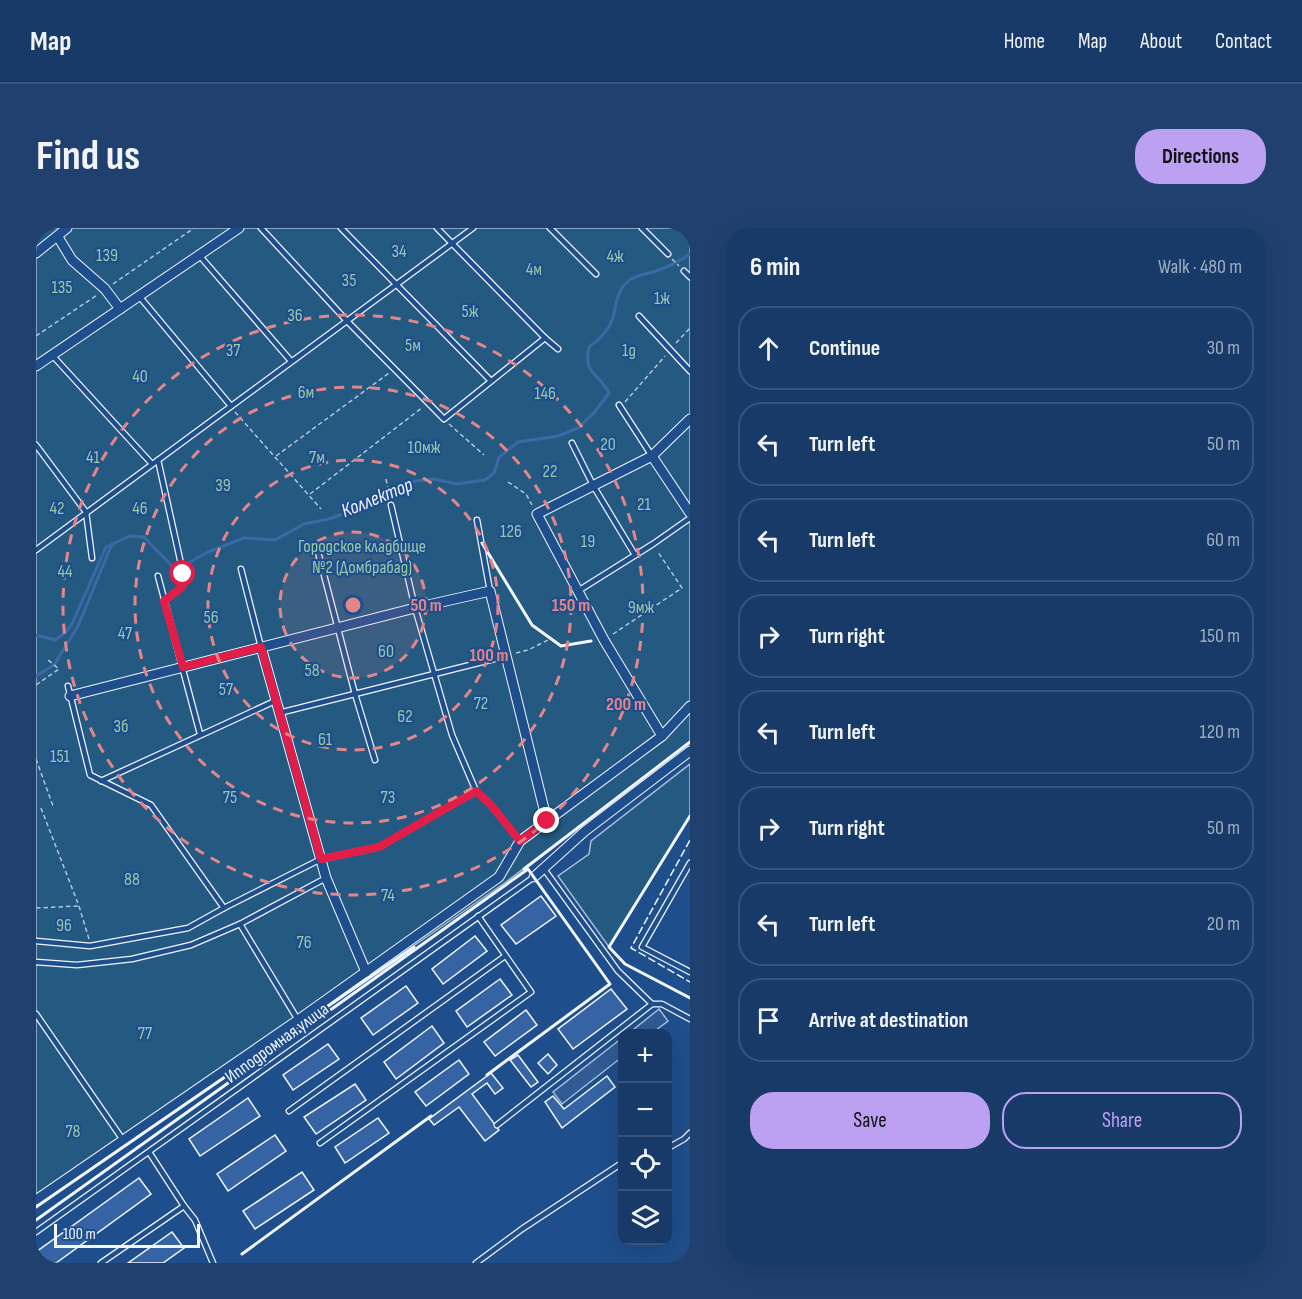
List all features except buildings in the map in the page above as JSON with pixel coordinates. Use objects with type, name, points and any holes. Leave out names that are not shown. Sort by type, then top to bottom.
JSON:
[{"type":"street","points":[[36,253],[67,228]]},
{"type":"street","points":[[36,366],[239,228]]},
{"type":"street","points":[[58,237],[72,260],[105,289],[120,309]]},
{"type":"street","points":[[662,736],[604,640],[537,514],[652,456],[690,419]]},
{"type":"street","points":[[652,456],[690,513]]},
{"type":"street","points":[[70,696],[490,591],[547,821]]},
{"type":"street","points":[[261,647],[327,879],[366,972]]},
{"type":"street","points":[[36,1200],[298,1020],[499,877],[520,841],[662,736],[690,706]]},
{"type":"street","points":[[534,876],[585,831],[690,751]]},
{"type":"lane","points":[[261,228],[347,321],[444,420],[545,338]]},
{"type":"lane","points":[[341,228],[491,381]]},
{"type":"lane","points":[[436,228],[558,349]]},
{"type":"lane","points":[[36,550],[473,228]]},
{"type":"lane","points":[[550,228],[596,274]]},
{"type":"lane","points":[[642,228],[668,254]]},
{"type":"lane","points":[[199,255],[291,361]]},
{"type":"lane","points":[[684,271],[690,278]]},
{"type":"lane","points":[[140,296],[231,406]]},
{"type":"lane","points":[[639,316],[690,370]]},
{"type":"lane","points":[[51,355],[152,464]]},
{"type":"lane","points":[[620,406],[652,456]]},
{"type":"lane","points":[[572,443],[634,555]]},
{"type":"lane","points":[[36,445],[86,512],[92,558]]},
{"type":"lane","points":[[158,460],[185,582],[164,601]]},
{"type":"lane","points":[[391,505],[416,608],[452,735],[476,791],[491,805],[520,841]]},
{"type":"lane","points":[[578,591],[690,518]]},
{"type":"lane","points":[[477,520],[490,591]]},
{"type":"lane","points":[[318,552],[355,694],[375,760]]},
{"type":"lane","points":[[241,569],[261,647]]},
{"type":"lane","points":[[158,576],[200,735]]},
{"type":"lane","points":[[279,713],[507,656]]},
{"type":"lane","points":[[68,686],[90,775],[151,805],[224,908]]},
{"type":"lane","points":[[101,781],[275,701]]},
{"type":"lane","points":[[36,941],[90,946],[188,928],[321,859],[379,847],[476,791]]},
{"type":"lane","points":[[690,863],[642,947],[690,972]]},
{"type":"lane","points":[[544,869],[618,971],[652,1004]]},
{"type":"lane","name":"Ипподромная улица","points":[[36,1232],[534,876]]},
{"type":"lane","points":[[36,962],[77,965],[132,959],[191,945],[240,924],[327,879]]},
{"type":"lane","points":[[320,1143],[531,992],[478,916]]},
{"type":"lane","points":[[240,924],[298,1020]]},
{"type":"lane","points":[[289,1111],[505,956]]},
{"type":"lane","points":[[497,1125],[652,1004],[662,1004],[690,1019]]},
{"type":"lane","points":[[36,1014],[123,1140]]},
{"type":"lane","points":[[672,1146],[690,1133]]},
{"type":"lane","points":[[149,1152],[183,1206],[195,1220],[213,1263]]},
{"type":"lane","points":[[476,1263],[522,1229],[618,1166]]},
{"type":"lane","points":[[101,1263],[183,1206]]},
{"type":"path","points":[[36,336],[194,228]]},
{"type":"path","points":[[668,254],[684,271]]},
{"type":"path","points":[[620,406],[690,328]]},
{"type":"path","points":[[276,456],[393,369]]},
{"type":"path","points":[[310,494],[428,404]]},
{"type":"path","points":[[231,406],[321,509]]},
{"type":"path","points":[[444,420],[484,455]]},
{"type":"path","points":[[386,478],[389,493]]},
{"type":"path","points":[[508,482],[526,494],[537,514]]},
{"type":"path","points":[[604,640],[682,588],[653,544]]},
{"type":"path","points":[[507,656],[528,650],[552,638]]},
{"type":"path","points":[[36,685],[59,669],[47,659]]},
{"type":"path","points":[[36,759],[52,806]]},
{"type":"path","points":[[41,808],[79,906],[90,946]]},
{"type":"path","points":[[36,908],[79,906]]},
{"type":"green space","name":"Городское кладбище №2 (Домбрабад)","points":[[36,228],[690,228],[690,742],[506,882],[36,1207]]},
{"type":"green space","points":[[690,764],[690,816],[609,947],[558,876],[589,854],[591,841]]},
{"type":"shaded area","points":[[659,1009],[668,1021],[657,1029],[634,1029]]},
{"type":"shaded area","points":[[618,1041],[618,1060],[562,1104],[553,1092]]},
{"type":"waterway","name":"Коллектор","points":[[36,635],[55,640],[66,632],[72,624],[106,547],[130,536],[144,537],[172,566],[181,567],[208,552],[244,538],[275,540],[304,524],[329,519],[370,504],[415,481],[434,479],[457,484],[485,480],[494,473],[499,457],[518,442],[558,436],[578,428],[594,413],[609,393],[590,368],[589,347],[609,327],[618,295],[623,287],[633,278],[665,268],[690,254]]},
{"type":"waterway","points":[[36,676],[54,665],[78,626],[112,544]]},
{"type":"fence","points":[[690,840],[631,948],[690,982]]},
{"type":"wall","points":[[482,543],[532,625],[561,646],[591,641]]},
{"type":"wall","points":[[524,869],[690,742]]},
{"type":"wall","points":[[690,816],[609,947],[625,964],[690,998]]},
{"type":"wall","points":[[36,1220],[528,869],[610,984],[487,1075]]},
{"type":"wall","points":[[36,1207],[414,947]]},
{"type":"wall","points":[[242,1254],[431,1116]]},
{"type":"route","points":[[183,574],[185,582],[181,588],[164,601],[183,667],[261,647],[321,859],[379,847],[476,791],[506,822],[520,841],[547,821]]},
{"type":"park label","name":"34","points":[[399,251]]},
{"type":"park label","name":"139","points":[[107,255]]},
{"type":"park label","name":"4ж","points":[[615,256]]},
{"type":"park label","name":"4м","points":[[534,269]]},
{"type":"park label","name":"35","points":[[349,280]]},
{"type":"park label","name":"135","points":[[62,287]]},
{"type":"park label","name":"1ж","points":[[662,298]]},
{"type":"park label","name":"5ж","points":[[470,311]]},
{"type":"park label","name":"36","points":[[295,315]]},
{"type":"park label","name":"5м","points":[[413,345]]},
{"type":"park label","name":"37","points":[[233,350]]},
{"type":"park label","name":"1д","points":[[629,350]]},
{"type":"park label","name":"40","points":[[140,376]]},
{"type":"park label","name":"6м","points":[[306,392]]},
{"type":"park label","name":"146","points":[[545,393]]},
{"type":"park label","name":"20","points":[[608,444]]},
{"type":"park label","name":"10мж","points":[[424,447]]},
{"type":"park label","name":"41","points":[[93,457]]},
{"type":"park label","name":"7м","points":[[317,457]]},
{"type":"park label","name":"22","points":[[550,471]]},
{"type":"park label","name":"39","points":[[223,485]]},
{"type":"park label","name":"21","points":[[644,504]]},
{"type":"park label","name":"42","points":[[57,508]]},
{"type":"park label","name":"46","points":[[140,508]]},
{"type":"park label","name":"126","points":[[511,531]]},
{"type":"park label","name":"19","points":[[588,541]]},
{"type":"park label","name":"44","points":[[65,571]]},
{"type":"park label","name":"9мж","points":[[641,607]]},
{"type":"park label","name":"56","points":[[211,617]]},
{"type":"park label","name":"47","points":[[125,633]]},
{"type":"park label","name":"60","points":[[386,651]]},
{"type":"park label","name":"58","points":[[312,670]]},
{"type":"park label","name":"57","points":[[226,689]]},
{"type":"park label","name":"72","points":[[481,703]]},
{"type":"park label","name":"62","points":[[405,716]]},
{"type":"park label","name":"3б","points":[[121,726]]},
{"type":"park label","name":"61","points":[[325,739]]},
{"type":"park label","name":"151","points":[[60,756]]},
{"type":"park label","name":"75","points":[[230,797]]},
{"type":"park label","name":"73","points":[[388,797]]},
{"type":"park label","name":"88","points":[[132,879]]},
{"type":"park label","name":"74","points":[[388,895]]},
{"type":"park label","name":"96","points":[[64,925]]},
{"type":"park label","name":"76","points":[[304,942]]},
{"type":"park label","name":"77","points":[[145,1033]]},
{"type":"park label","name":"78","points":[[73,1131]]}]
